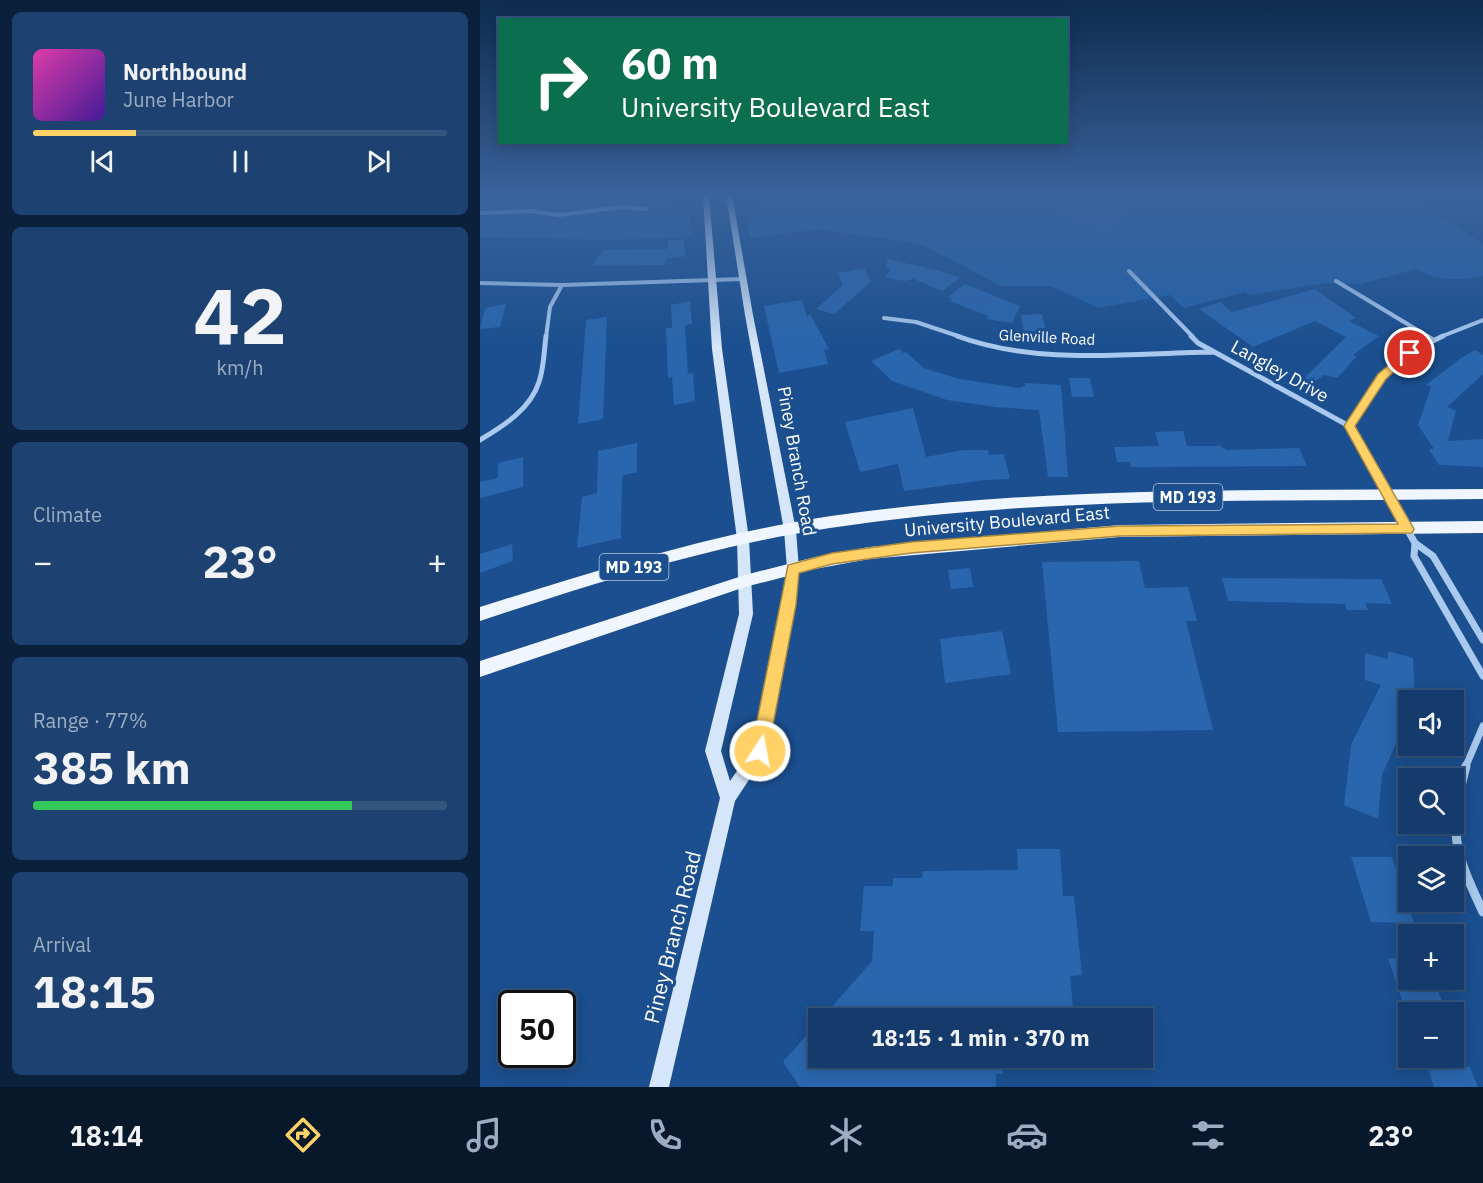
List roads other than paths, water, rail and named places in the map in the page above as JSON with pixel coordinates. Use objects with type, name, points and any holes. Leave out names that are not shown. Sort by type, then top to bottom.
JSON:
[{"type":"main road","points":[[708,246],[710,281],[742,539],[745,581],[746,614],[713,751],[729,798]]},
{"type":"main road","name":"Piney Branch Road","points":[[659,1087],[729,798],[760,751],[789,605],[793,569],[790,530],[737,246]]},
{"type":"main road","name":"University Boulevard East","points":[[480,614],[559,588],[742,539],[841,521],[994,504],[1244,496],[1483,494]]},
{"type":"main road","name":"University Boulevard East","points":[[480,669],[745,581],[832,559],[911,547],[1120,531],[1483,527]]},
{"type":"street","name":"Langley Drive","points":[[1129,271],[1198,343],[1349,426]]},
{"type":"street","points":[[480,283],[562,285],[743,279]]},
{"type":"street","points":[[1336,281],[1433,340]]},
{"type":"street","points":[[480,440],[509,422],[523,408],[539,383],[550,307],[562,285]]},
{"type":"street","name":"Glenville Road","points":[[884,318],[905,317],[967,341],[1010,351],[1214,352]]},
{"type":"street","points":[[1483,320],[1433,340],[1410,353],[1382,377],[1349,426],[1415,543],[1433,556],[1483,639]]},
{"type":"street","points":[[1415,543],[1414,556],[1483,676]]},
{"type":"street","points":[[1483,726],[1477,734],[1461,783],[1455,842],[1483,912]]}]
